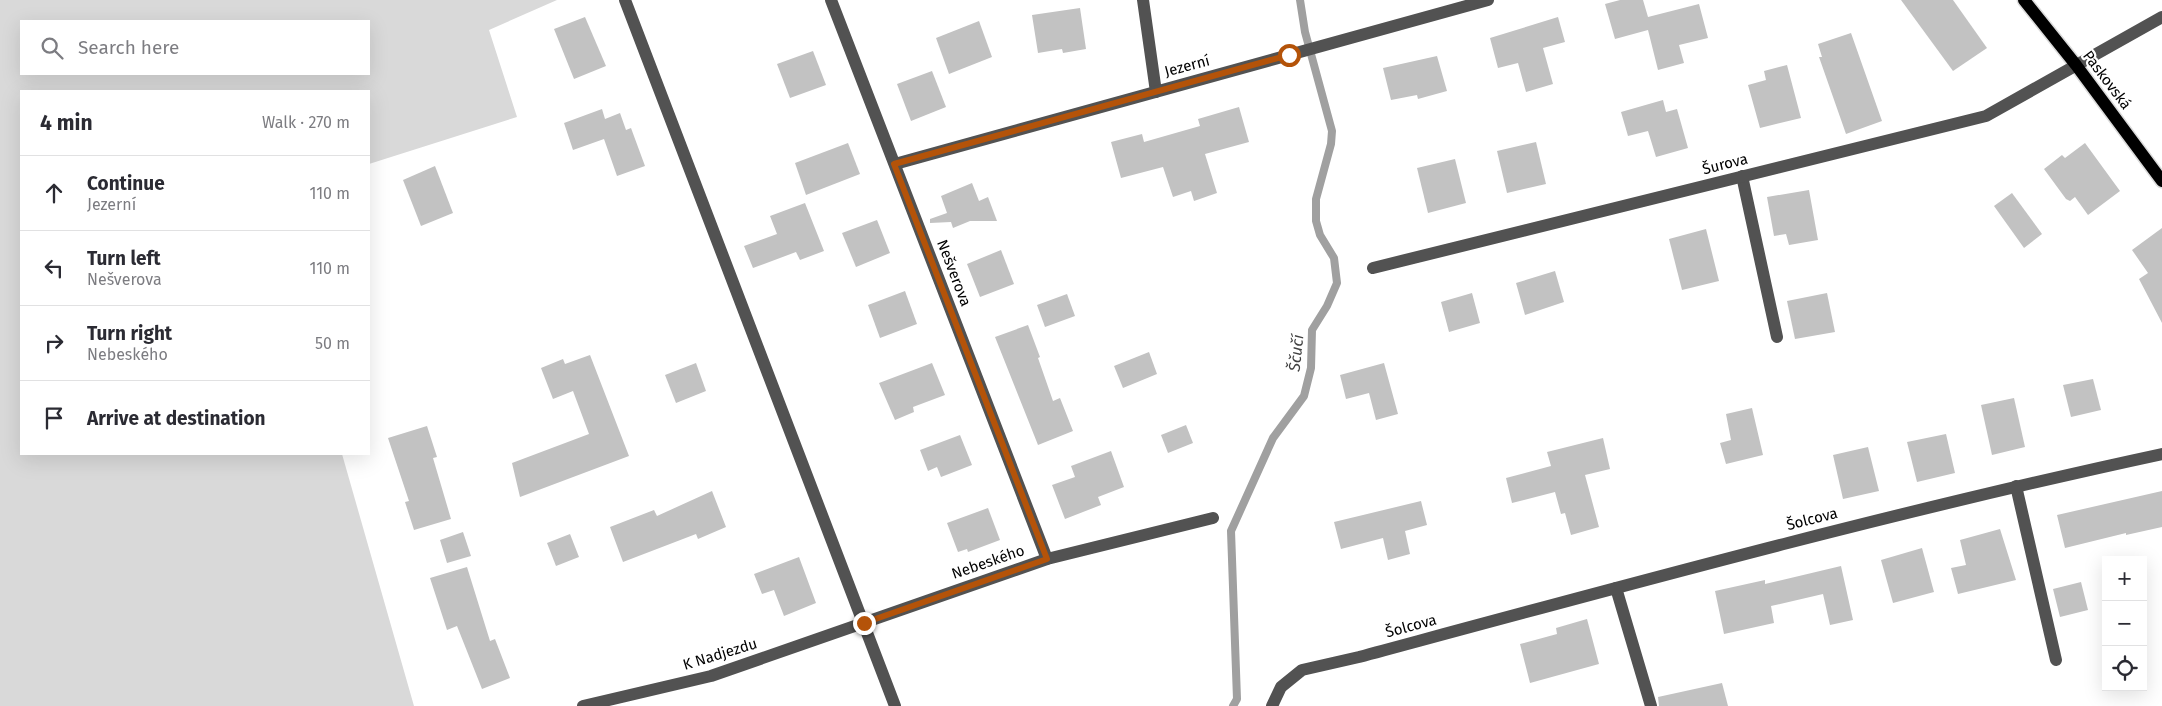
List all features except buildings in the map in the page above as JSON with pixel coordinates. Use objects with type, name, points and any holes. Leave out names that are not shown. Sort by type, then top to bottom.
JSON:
[{"type":"main road","name":"Paskovská","points":[[2024,0],[2076,65],[2162,181]]},
{"type":"street","points":[[625,0],[895,706]]},
{"type":"street","name":"Nešverova","points":[[831,0],[1047,559]]},
{"type":"street","points":[[1143,0],[1156,92]]},
{"type":"street","name":"Jezerní","points":[[894,164],[1488,0]]},
{"type":"street","name":"Šurova","points":[[1373,268],[1986,116],[2162,16]]},
{"type":"street","points":[[1742,176],[1778,337]]},
{"type":"street","name":"Šolcova","points":[[1272,706],[1281,687],[1302,670],[1359,657],[1781,544],[2016,486],[2162,454]]},
{"type":"street","points":[[2016,486],[2056,660]]},
{"type":"street","name":"Nebeského","points":[[864,623],[1047,559],[1214,518]]},
{"type":"street","points":[[1616,588],[1651,706]]},
{"type":"street","name":"K Nadjezdu","points":[[583,706],[711,676],[864,623]]},
{"type":"shaded area","points":[[0,0],[557,0],[489,30],[517,117],[370,164],[370,90],[20,90],[20,455],[342,455],[414,706],[0,706]]},
{"type":"waterway","name":"Ščučí","points":[[1233,706],[1237,699],[1231,531],[1273,438],[1304,396],[1311,368],[1312,330],[1327,306],[1337,283],[1334,258],[1320,235],[1316,221],[1316,199],[1331,144],[1332,131],[1305,32],[1300,0]]},
{"type":"route","points":[[864,623],[1047,559],[894,164],[1289,55]]}]
